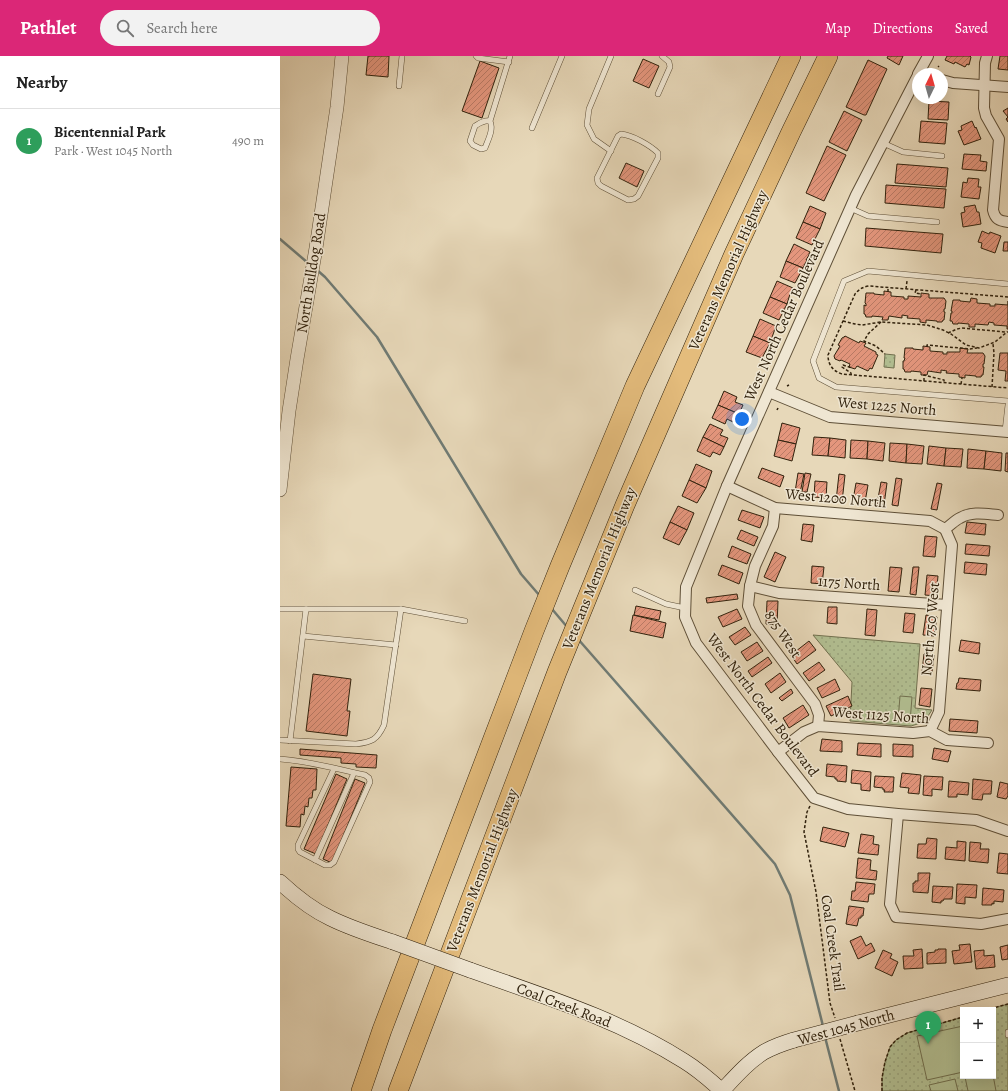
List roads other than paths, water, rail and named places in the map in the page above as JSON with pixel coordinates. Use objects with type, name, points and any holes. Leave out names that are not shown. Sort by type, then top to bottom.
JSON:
[{"type":"highway","points":[[361,1091],[382,1030],[534,631],[634,386],[791,56]]},
{"type":"highway","name":"Veterans Memorial Highway","points":[[398,1091],[557,672],[625,504],[731,261],[828,56]]},
{"type":"main road","name":"Coal Creek Road","points":[[280,882],[302,901],[328,917],[348,926],[597,1016],[629,1031],[685,1061],[722,1091]]},
{"type":"main road","name":"West 1045 North","points":[[722,1091],[758,1056],[773,1048],[794,1040],[1008,986]]},
{"type":"street","name":"North Bulldog Road","points":[[280,490],[290,411],[316,248],[342,56]]},
{"type":"street","name":"West North Cedar Boulevard","points":[[923,68],[928,56]]},
{"type":"street","points":[[987,56],[985,63],[983,101],[985,112],[986,116],[1003,139],[993,210],[996,218],[1000,221],[1008,222]]},
{"type":"street","points":[[948,82],[1008,87]]},
{"type":"street","name":"West North Cedar Boulevard","points":[[912,90],[850,208],[727,486],[686,587],[685,617],[696,643],[814,798],[848,809],[976,820],[1008,831]]},
{"type":"street","name":"West 1225 North","points":[[769,392],[830,417],[1006,431]]},
{"type":"street","name":"West 1200 North","points":[[727,486],[776,508],[930,521],[945,529]]},
{"type":"street","name":"875 West","points":[[776,508],[773,526],[755,566],[750,586],[748,606],[756,625],[815,704],[819,715],[818,726]]},
{"type":"street","points":[[945,529],[959,518],[969,514],[998,515]]},
{"type":"street","name":"North 750 West","points":[[930,731],[939,712],[952,545],[945,529]]},
{"type":"street","name":"1175 North","points":[[750,586],[779,593],[947,605]]},
{"type":"street","name":"West 1125 North","points":[[778,752],[804,732],[818,726],[913,733],[930,731],[947,740],[988,743]]},
{"type":"street","points":[[898,814],[890,904],[896,917],[981,924],[1008,919]]},
{"type":"lane","points":[[400,86],[402,56]]},
{"type":"lane","points":[[476,56],[478,58],[508,62]]},
{"type":"lane","points":[[490,121],[480,122],[475,126],[470,141],[473,145],[482,149],[485,148],[491,132],[492,125],[490,121],[510,56]]},
{"type":"lane","points":[[532,128],[562,56]]},
{"type":"lane","points":[[611,56],[589,109],[587,124],[594,139],[611,151]]},
{"type":"lane","points":[[658,94],[670,67],[669,62],[662,56]]},
{"type":"lane","points":[[621,134],[627,135],[653,148],[658,153],[658,158],[638,196],[634,199],[628,200],[598,183],[597,178],[611,151],[618,136],[621,134]]},
{"type":"lane","points":[[883,143],[903,152],[942,156]]},
{"type":"lane","points":[[850,208],[868,216],[937,222]]},
{"type":"lane","points":[[1008,284],[868,271],[844,281],[813,361],[819,378],[836,388],[1008,401]]},
{"type":"lane","points":[[1006,431],[1008,405]]},
{"type":"lane","points":[[634,590],[666,604],[685,608]]},
{"type":"lane","points":[[280,609],[401,609],[465,621]]},
{"type":"lane","points":[[290,740],[306,609]]},
{"type":"lane","points":[[280,740],[356,744],[368,743],[380,734],[384,726],[401,609]]},
{"type":"lane","points":[[303,636],[396,645]]},
{"type":"lane","points":[[280,759],[294,760],[333,768],[365,775],[370,778],[367,790],[334,862],[330,865],[325,865],[300,852],[298,845],[333,771],[333,768]]},
{"type":"lane","points":[[315,860],[354,773]]},
{"type":"waterway","points":[[280,239],[308,263]]},
{"type":"waterway","points":[[317,270],[325,277],[377,337],[521,574],[540,596]]},
{"type":"waterway","points":[[552,609],[568,628]]},
{"type":"waterway","points":[[578,639],[775,864],[790,895],[823,1026]]},
{"type":"waterway","points":[[825,1037],[839,1091]]},
{"type":"place","name":"Bicentennial Park","points":[[928,1044]]}]
